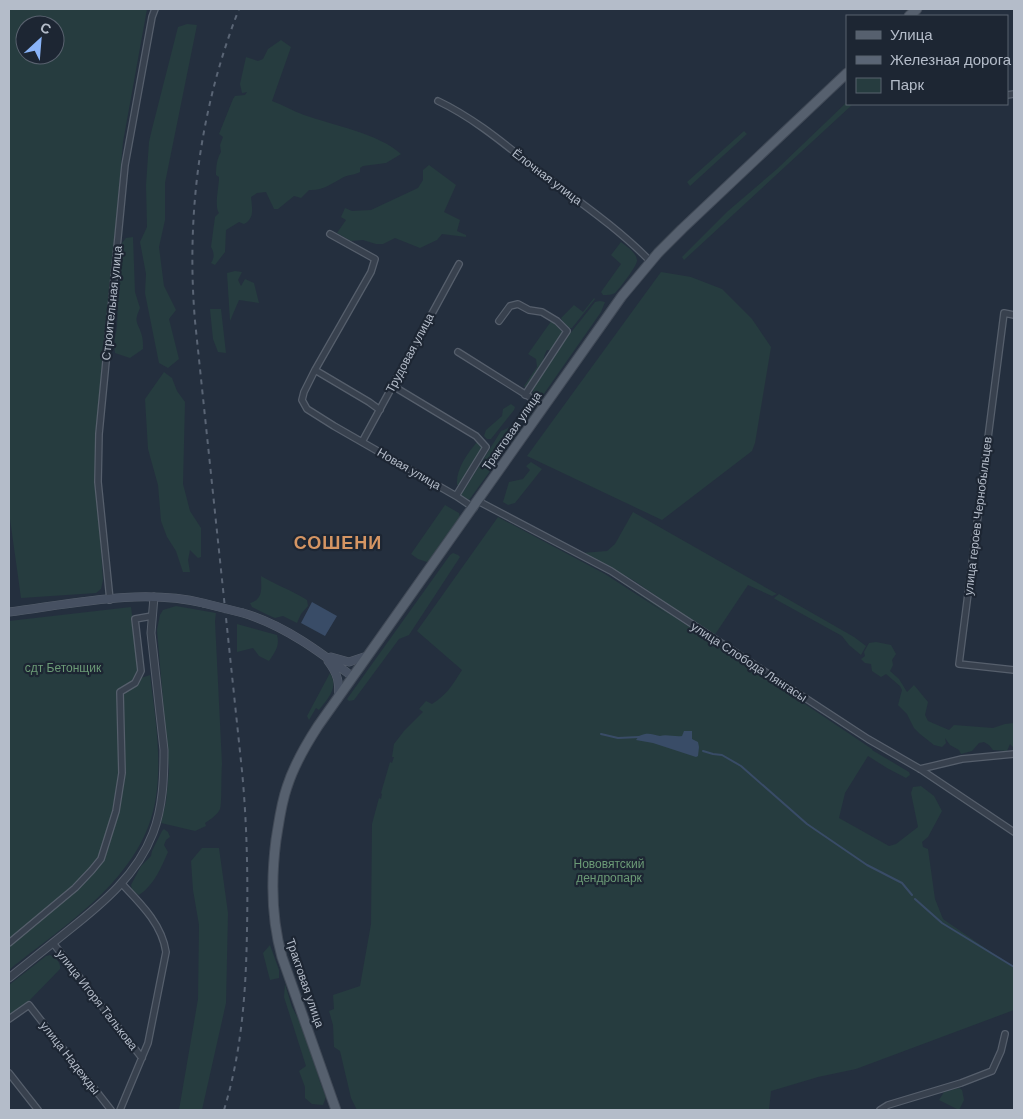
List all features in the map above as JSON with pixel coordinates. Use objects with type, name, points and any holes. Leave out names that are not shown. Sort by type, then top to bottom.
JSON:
[{"type":"main road","name":"Трактовая улица","points":[[336,1110],[276,936],[272,891],[273,866],[281,806],[287,786],[304,747],[622,296],[682,228],[846,74]]},
{"type":"main road","points":[[9,612],[110,600],[154,597],[186,599],[243,613],[285,631],[354,677]]},
{"type":"main road","points":[[322,654],[349,662],[362,659],[370,654]]},
{"type":"main road","points":[[322,654],[338,676],[340,684],[338,699]]},
{"type":"street","name":"Строительная улица","points":[[110,600],[98,482],[99,434],[125,165],[155,9]]},
{"type":"street","name":"Ёлочная улица","points":[[438,101],[454,109],[482,128],[621,234],[650,262]]},
{"type":"street","points":[[330,234],[375,258],[371,272],[315,370],[370,402],[380,410]]},
{"type":"street","name":"Трудовая улица","points":[[362,442],[459,264]]},
{"type":"street","points":[[499,321],[510,306],[518,304],[529,310],[542,312],[567,331],[525,395]]},
{"type":"street","name":"улица героев Чернобыльцев","points":[[1014,315],[1004,313],[959,664],[1014,670]]},
{"type":"street","points":[[458,352],[544,406]]},
{"type":"street","name":"Новая улица","points":[[315,370],[302,400],[308,408],[362,442],[456,496],[476,504]]},
{"type":"street","points":[[392,386],[476,436],[486,447],[456,496]]},
{"type":"street","name":"улица Слобода Лянгасы","points":[[476,504],[611,572],[868,739],[920,769],[1014,832]]},
{"type":"street","points":[[9,978],[122,884],[141,856],[153,833],[160,810],[163,789],[164,750],[153,652],[152,616],[154,597]]},
{"type":"street","points":[[9,943],[75,888],[101,859],[116,811],[122,773],[120,692],[135,682],[141,670],[135,619],[152,616]]},
{"type":"street","points":[[920,769],[962,759],[1014,754]]},
{"type":"street","points":[[120,1110],[148,1043],[166,952],[165,945],[153,920],[122,884]]},
{"type":"street","name":"улица Игоря Талькова","points":[[53,943],[142,1058]]},
{"type":"street","name":"улица Надежды","points":[[9,1019],[29,1005],[111,1110]]},
{"type":"street","points":[[880,1110],[888,1105],[992,1071],[1001,1051],[1004,1034]]},
{"type":"street","points":[[9,1073],[38,1110]]},
{"type":"green space","points":[[9,9],[147,9],[123,142],[95,462],[103,580],[101,589],[96,593],[21,598],[9,512]]},
{"type":"green space","points":[[187,24],[197,25],[165,183],[165,220],[159,247],[164,286],[176,310],[169,319],[179,359],[168,368],[159,363],[145,293],[146,274],[140,242],[147,227],[146,185],[149,142],[178,27]]},
{"type":"green space","points":[[281,40],[291,47],[272,101],[304,115],[381,141],[401,154],[386,163],[363,166],[360,168],[360,172],[344,177],[322,188],[309,190],[301,198],[294,196],[278,209],[274,209],[266,192],[257,193],[251,197],[252,212],[248,222],[244,224],[239,222],[226,230],[225,252],[215,265],[211,263],[214,255],[211,247],[215,217],[219,213],[217,201],[219,177],[216,175],[216,172],[223,137],[219,134],[235,96],[245,95],[247,92],[242,93],[240,84],[246,57],[258,61],[263,59],[268,49]]},
{"type":"green space","points":[[846,103],[846,105],[852,105],[684,260],[682,257],[728,211],[777,169]]},
{"type":"green space","points":[[744,131],[747,134],[690,186],[687,182]]},
{"type":"green space","points":[[429,165],[456,185],[444,212],[460,220],[457,231],[466,235],[466,237],[442,234],[437,240],[420,248],[395,238],[383,244],[376,244],[363,240],[351,241],[337,233],[346,220],[341,217],[345,208],[352,211],[371,210],[418,188],[423,180],[423,170]]},
{"type":"green space","points":[[133,237],[135,292],[140,308],[137,322],[142,336],[143,349],[130,358],[115,353],[114,346],[122,243],[126,238]]},
{"type":"green space","points":[[621,242],[635,255],[637,263],[615,293],[603,295],[601,292],[621,264],[611,255]]},
{"type":"green space","points":[[242,272],[238,280],[241,286],[245,279],[254,283],[259,303],[239,300],[230,321],[227,273]]},
{"type":"green space","points":[[661,272],[691,277],[722,289],[752,319],[771,347],[755,443],[752,451],[662,520],[527,456]]},
{"type":"green space","points":[[594,298],[572,328],[566,328],[561,318],[574,305],[583,312]]},
{"type":"green space","points":[[595,302],[605,302],[601,312],[541,398],[532,397],[540,376],[549,363]]},
{"type":"green space","points":[[210,309],[221,309],[226,353],[218,352],[213,339]]},
{"type":"green space","points":[[552,320],[564,329],[563,335],[552,350],[547,350],[540,370],[526,389],[524,386],[537,367],[536,359],[528,354]]},
{"type":"green space","points":[[164,372],[172,378],[177,391],[185,402],[183,484],[190,511],[201,528],[201,557],[198,558],[190,550],[188,560],[190,572],[183,572],[176,551],[167,537],[161,521],[158,485],[148,449],[145,399]]},
{"type":"green space","points":[[526,403],[531,403],[535,407],[529,418],[520,420],[513,430],[515,437],[469,500],[461,495],[501,431],[516,420]]},
{"type":"green space","points":[[511,404],[515,407],[514,410],[491,439],[487,439],[484,436],[486,430],[502,416],[503,409]]},
{"type":"green space","points":[[477,442],[483,448],[480,455],[472,463],[471,470],[462,485],[457,485],[460,468]]},
{"type":"green space","points":[[531,462],[542,469],[515,503],[508,505],[503,502],[509,482],[523,479],[530,470],[526,466]]},
{"type":"green space","points":[[445,505],[459,513],[460,518],[431,559],[427,562],[418,559],[411,554]]},
{"type":"green space","points":[[633,512],[777,594],[772,596],[748,585],[714,636],[633,580],[582,553],[607,551],[615,544]]},
{"type":"green space","name":"Нововятский дендропарк","points":[[498,517],[605,574],[670,616],[611,575],[872,750],[909,772],[910,775],[906,778],[868,756],[845,793],[839,818],[889,846],[896,844],[918,827],[911,793],[913,787],[921,786],[934,796],[942,811],[928,837],[922,842],[923,847],[928,849],[935,899],[943,919],[1014,968],[1014,1010],[856,1069],[818,1077],[771,1091],[769,1110],[357,1110],[351,1098],[340,1051],[334,1047],[333,1025],[329,1011],[334,1009],[333,995],[360,986],[371,924],[372,824],[379,798],[381,799],[390,762],[392,763],[394,757],[392,757],[394,744],[423,712],[419,709],[426,701],[432,704],[442,697],[462,670],[417,631]]},
{"type":"green space","points":[[453,553],[460,557],[409,635],[399,639],[354,700],[349,701],[347,699]]},
{"type":"green space","points":[[261,576],[307,600],[308,606],[301,614],[297,623],[283,616],[275,618],[252,607],[250,603],[260,596]]},
{"type":"green space","points":[[779,594],[854,637],[866,646],[861,655],[842,636],[774,598]]},
{"type":"green space","points":[[176,606],[216,613],[222,764],[221,807],[216,815],[205,823],[206,826],[195,831],[161,823],[166,802],[169,770],[157,630],[163,610]]},
{"type":"green space","name":"сдт Бетонщик","points":[[131,607],[139,665],[135,680],[150,675],[157,736],[158,782],[149,825],[136,851],[120,875],[100,896],[78,916],[9,970],[9,621]]},
{"type":"green space","points":[[237,624],[277,635],[277,646],[269,661],[259,656],[253,648],[237,652]]},
{"type":"green space","points":[[876,642],[891,645],[896,654],[892,660],[893,665],[890,671],[899,679],[907,692],[914,685],[928,702],[925,715],[928,721],[949,730],[954,725],[993,728],[1014,723],[1014,748],[1010,744],[1007,751],[993,750],[984,742],[979,743],[972,751],[961,754],[945,738],[946,743],[942,747],[934,745],[914,728],[907,714],[898,705],[902,690],[900,686],[886,674],[881,677],[872,671],[871,664],[865,663],[861,659],[865,656],[864,652],[869,643]]},
{"type":"green space","points":[[330,673],[333,683],[331,693],[319,710],[316,708],[309,720],[307,716]]},
{"type":"green space","points":[[164,829],[170,837],[164,845],[168,852],[153,881],[139,895],[132,890],[131,885],[141,866],[151,856]]},
{"type":"green space","points":[[202,848],[219,848],[228,913],[226,1003],[202,1110],[179,1110],[198,999],[199,925],[193,890],[191,861]]},
{"type":"green space","points":[[270,945],[279,970],[279,978],[270,980],[263,953]]},
{"type":"green space","points":[[50,955],[58,960],[60,969],[27,1003],[9,1016],[9,985],[46,956]]},
{"type":"green space","points":[[285,984],[292,1007],[305,1031],[326,1097],[323,1105],[312,1104],[305,1098],[305,1087],[299,1071],[306,1066],[284,997]]},
{"type":"green space","points":[[959,1088],[962,1090],[964,1100],[959,1110],[939,1100],[944,1092]]},
{"type":"water","points":[[312,602],[337,616],[325,636],[301,623]]},
{"type":"water","points":[[684,731],[692,731],[692,739],[698,742],[698,756],[636,740],[639,736],[647,734],[682,736]]},
{"type":"waterway","points":[[601,734],[618,738],[639,737]]},
{"type":"waterway","points":[[703,751],[722,755],[741,766],[807,824],[867,865],[902,883],[912,895]]},
{"type":"waterway","points":[[915,899],[942,923],[1014,967]]},
{"type":"railway","points":[[224,1110],[235,1066],[244,998],[247,910],[246,831],[242,771],[195,321],[193,241],[199,162],[206,123],[214,85],[239,9]]},
{"type":"district","name":"СОШЕНИ","points":[[338,543]]}]
